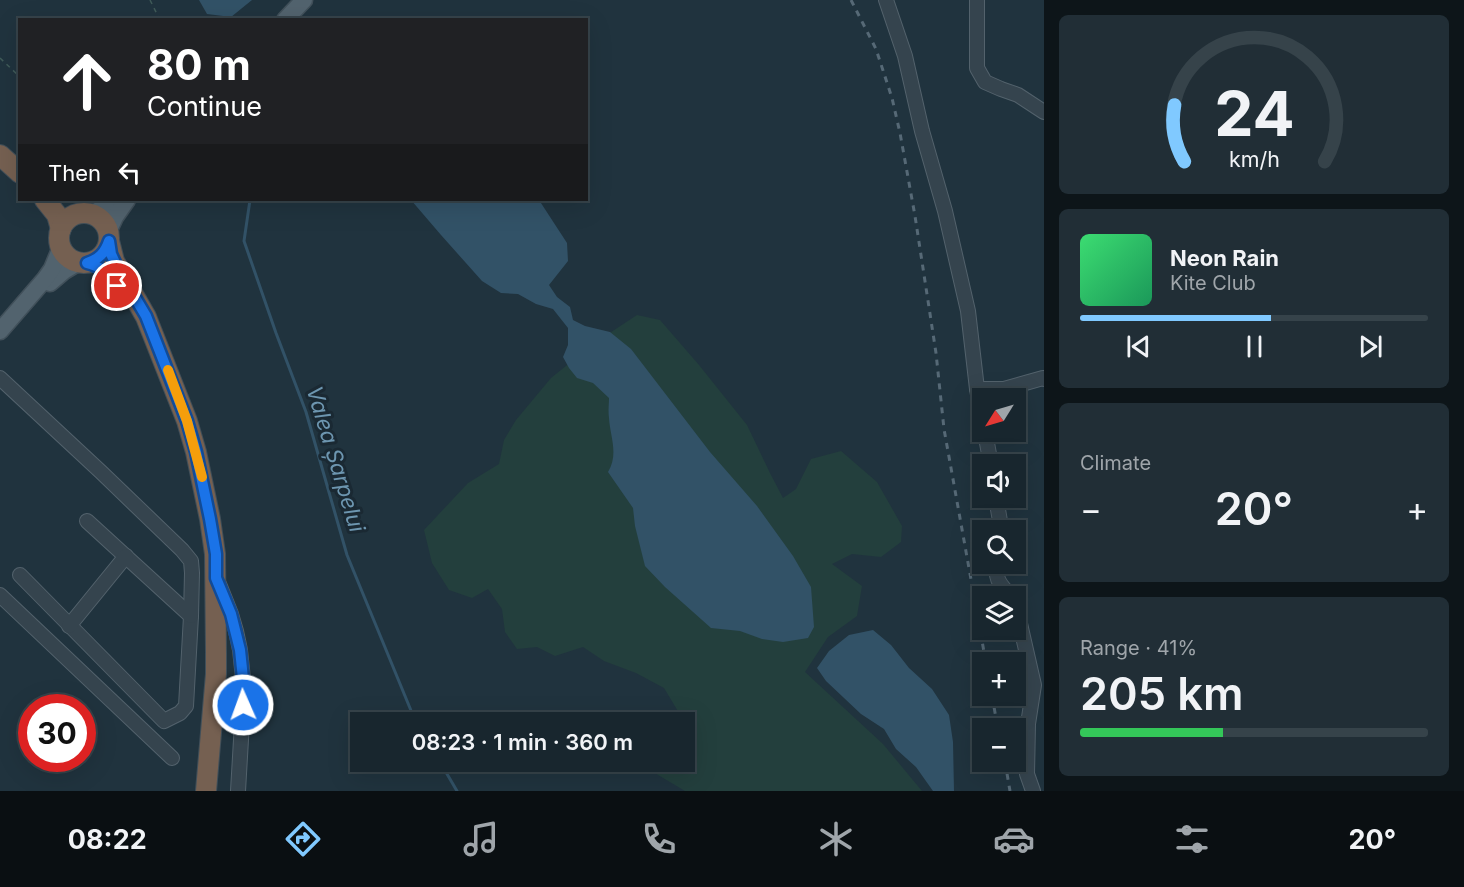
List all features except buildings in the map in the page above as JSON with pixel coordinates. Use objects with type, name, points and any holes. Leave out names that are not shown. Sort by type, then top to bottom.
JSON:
[{"type":"highway","points":[[0,143],[18,157]]},
{"type":"highway","points":[[0,155],[18,171]]},
{"type":"highway","points":[[46,201],[57,215],[63,251],[70,258],[97,266],[107,274],[117,286],[135,317],[155,342]]},
{"type":"highway","points":[[64,201],[86,214],[99,218],[105,224],[114,261],[146,316],[187,421],[196,452],[216,554],[216,674],[206,791]]},
{"type":"highway","points":[[60,235],[66,221],[72,216],[86,214]]},
{"type":"highway","points":[[83,262],[95,261],[102,256],[109,236]]},
{"type":"main road","points":[[287,18],[304,0]]},
{"type":"main road","points":[[86,214],[112,201]]},
{"type":"main road","points":[[109,236],[115,217],[126,201]]},
{"type":"main road","points":[[3,328],[52,269],[59,252],[60,235]]},
{"type":"main road","points":[[3,328],[57,276],[83,262]]},
{"type":"street","points":[[886,0],[905,56],[922,130],[945,211],[968,311],[977,388]]},
{"type":"street","points":[[977,0],[977,68],[985,82],[1018,95],[1044,112]]},
{"type":"street","points":[[0,378],[182,550],[190,561],[192,615],[186,706],[180,713],[164,721],[20,576]]},
{"type":"street","points":[[1008,388],[1044,379]]},
{"type":"street","points":[[87,521],[192,615]]},
{"type":"street","points":[[69,626],[126,556]]},
{"type":"street","points":[[216,578],[236,631],[243,675],[238,791]]},
{"type":"street","points":[[0,595],[172,758]]},
{"type":"street","points":[[1024,640],[1034,685],[1028,724],[1027,774],[1033,791]]},
{"type":"street","points":[[216,653],[226,655],[235,661],[243,675]]},
{"type":"path","points":[[150,0],[159,18]]},
{"type":"path","points":[[0,58],[18,75]]},
{"type":"green space","points":[[637,315],[660,320],[747,425],[783,498],[796,489],[811,459],[841,451],[877,482],[902,526],[901,542],[881,557],[852,554],[832,564],[862,586],[857,616],[828,637],[805,672],[883,744],[922,791],[685,791],[653,772],[695,772],[695,712],[678,712],[664,688],[636,673],[604,661],[583,647],[555,656],[537,647],[517,649],[505,632],[502,609],[488,589],[472,598],[449,590],[432,563],[424,530],[468,483],[499,464],[504,440],[516,420],[551,378],[596,342]]},
{"type":"water","points":[[199,0],[252,0],[231,17],[207,14]]},
{"type":"water","points":[[412,201],[540,201],[567,243],[568,261],[549,285],[557,297],[570,307],[573,320],[585,326],[610,332],[631,349],[710,452],[757,506],[793,556],[811,587],[814,627],[808,638],[783,642],[762,639],[740,631],[711,628],[645,566],[633,508],[608,472],[613,458],[609,398],[593,383],[577,378],[569,368],[563,357],[568,345],[568,328],[553,309],[536,304],[518,294],[501,293],[482,281]]},
{"type":"water","points":[[873,630],[891,645],[909,668],[932,689],[949,715],[953,742],[954,791],[933,791],[916,767],[896,749],[884,729],[861,714],[826,681],[817,668],[829,651],[849,635]]},
{"type":"waterway","name":"Valea Șarpelui","points":[[250,201],[244,241],[306,412],[347,555],[412,712]]},
{"type":"waterway","name":"Valea Șarpelui","points":[[446,772],[457,791]]},
{"type":"railway","points":[[851,0],[876,49],[892,98],[900,133],[936,353],[944,429],[984,652]]},
{"type":"railway","points":[[994,706],[996,718]]},
{"type":"railway","points":[[1007,772],[1010,791]]},
{"type":"slow traffic","points":[[168,370],[187,421],[202,477]]},
{"type":"route","points":[[117,286],[97,266],[87,263],[102,256],[109,241],[111,254],[117,267],[146,316],[187,421],[196,452],[216,554],[216,578],[231,614],[240,650],[244,688],[243,705]]}]
